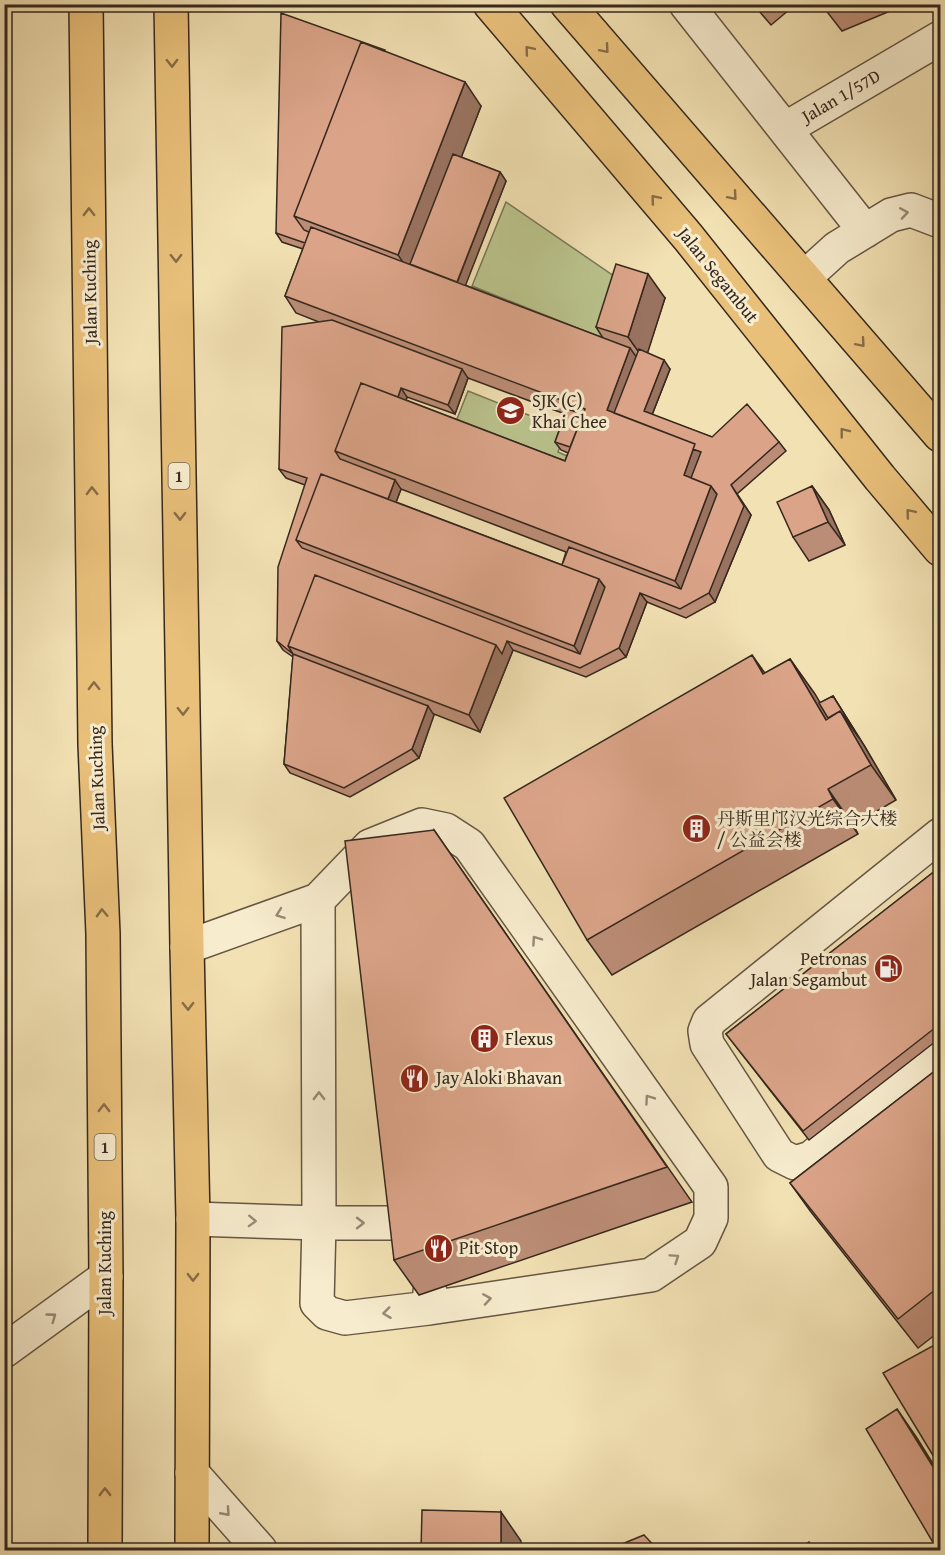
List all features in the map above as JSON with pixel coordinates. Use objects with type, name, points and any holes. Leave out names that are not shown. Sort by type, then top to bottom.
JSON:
[{"type":"main road","name":"Jalan Kuching","points":[[86,4],[95,744],[103,934],[106,1276],[105,1551]]},
{"type":"main road","name":"1","points":[[171,4],[193,1219],[192,1551]]},
{"type":"main road","name":"Jalan Segambut","points":[[490,4],[688,237],[880,478],[940,549]]},
{"type":"main road","points":[[567,4],[940,434]]},
{"type":"street","name":"Jalan 1/57D","points":[[686,4],[785,129],[940,38]]},
{"type":"street","points":[[785,129],[865,231]]},
{"type":"street","points":[[804,279],[837,248],[891,215],[911,210],[940,221]]},
{"type":"street","points":[[187,947],[318,900],[370,846],[422,825],[446,830],[469,845],[711,1187],[711,1218],[700,1242],[651,1275],[429,1300],[345,1318],[327,1312],[317,1303],[320,1223],[318,900]]},
{"type":"street","points":[[940,835],[710,1021],[705,1031],[707,1044],[779,1155],[795,1163],[811,1158],[940,1051]]},
{"type":"street","points":[[193,1219],[411,1223]]},
{"type":"street","points":[[4,1352],[106,1276]]},
{"type":"street","points":[[192,1473],[260,1551]]},
{"type":"green space","points":[[506,202],[630,287],[612,342],[472,286]]},
{"type":"green space","points":[[468,391],[566,430],[558,452],[567,456],[563,467],[455,424]]},
{"type":"building","points":[[281,13],[385,50],[361,42],[294,216],[304,230],[309,232],[305,243],[276,233]]},
{"type":"building","points":[[361,42],[465,82],[398,255],[294,216]]},
{"type":"building","points":[[453,154],[500,172],[457,282],[410,264]]},
{"type":"building","points":[[311,227],[630,348],[607,410],[695,444],[684,475],[711,486],[675,581],[335,451],[361,383],[565,461],[585,409],[285,296]]},
{"type":"building","points":[[616,264],[648,274],[628,337],[596,327]]},
{"type":"building","points":[[332,320],[462,369],[448,405],[401,388],[398,397],[361,383],[335,451],[340,459],[395,480],[388,499],[321,474],[296,540],[302,548],[580,654],[605,587],[599,579],[562,565],[569,547],[681,589],[717,494],[711,486],[691,478],[701,452],[693,449],[695,444],[614,413],[639,349],[664,360],[644,411],[712,437],[747,404],[779,442],[731,485],[744,506],[709,593],[680,609],[640,593],[619,648],[580,668],[507,641],[502,654],[496,645],[315,575],[288,646],[293,654],[277,641],[278,567],[307,478],[279,469],[282,327]]},
{"type":"building","points":[[567,409],[583,414],[570,447],[555,442]]},
{"type":"building","points":[[321,474],[599,579],[574,646],[296,540]]},
{"type":"building","points":[[812,486],[828,522],[793,537],[777,502]]},
{"type":"building","points":[[315,575],[496,645],[469,715],[288,646]]},
{"type":"building","points":[[293,654],[428,706],[412,749],[344,788],[284,764]]},
{"type":"building","name":"丹斯里邝汉光综合大楼 / 公益会楼","points":[[752,655],[763,674],[790,659],[826,720],[840,711],[871,765],[828,789],[833,799],[587,940],[504,798]]},
{"type":"building","points":[[833,696],[859,738],[840,711],[828,718],[819,703]]},
{"type":"building","name":"Flexus","points":[[434,830],[667,1167],[394,1260],[345,841]]},
{"type":"building","points":[[940,867],[940,1024],[803,1131],[726,1034]]},
{"type":"building","points":[[940,1067],[940,1286],[898,1319],[790,1183]]},
{"type":"building","points":[[940,1342],[940,1467],[883,1373]]},
{"type":"building","points":[[897,1409],[940,1478],[940,1551],[866,1429]]},
{"type":"building","points":[[422,1510],[501,1512],[501,1551],[421,1551]]},
{"type":"building","points":[[644,1535],[659,1551],[605,1551]]},
{"type":"building","points":[[809,1542],[815,1551],[795,1551]]},
{"type":"place","name":"SJK (C) Khai Chee","points":[[511,411]]},
{"type":"place","name":"丹斯里邝汉光综合大楼 / 公益会楼","points":[[696,829]]},
{"type":"place","name":"Petronas Jalan Segambut","points":[[888,969]]},
{"type":"place","name":"Flexus","points":[[484,1039]]},
{"type":"place","name":"Jay Aloki Bhavan","points":[[415,1078]]},
{"type":"place","name":"Pit Stop","points":[[438,1248]]}]
